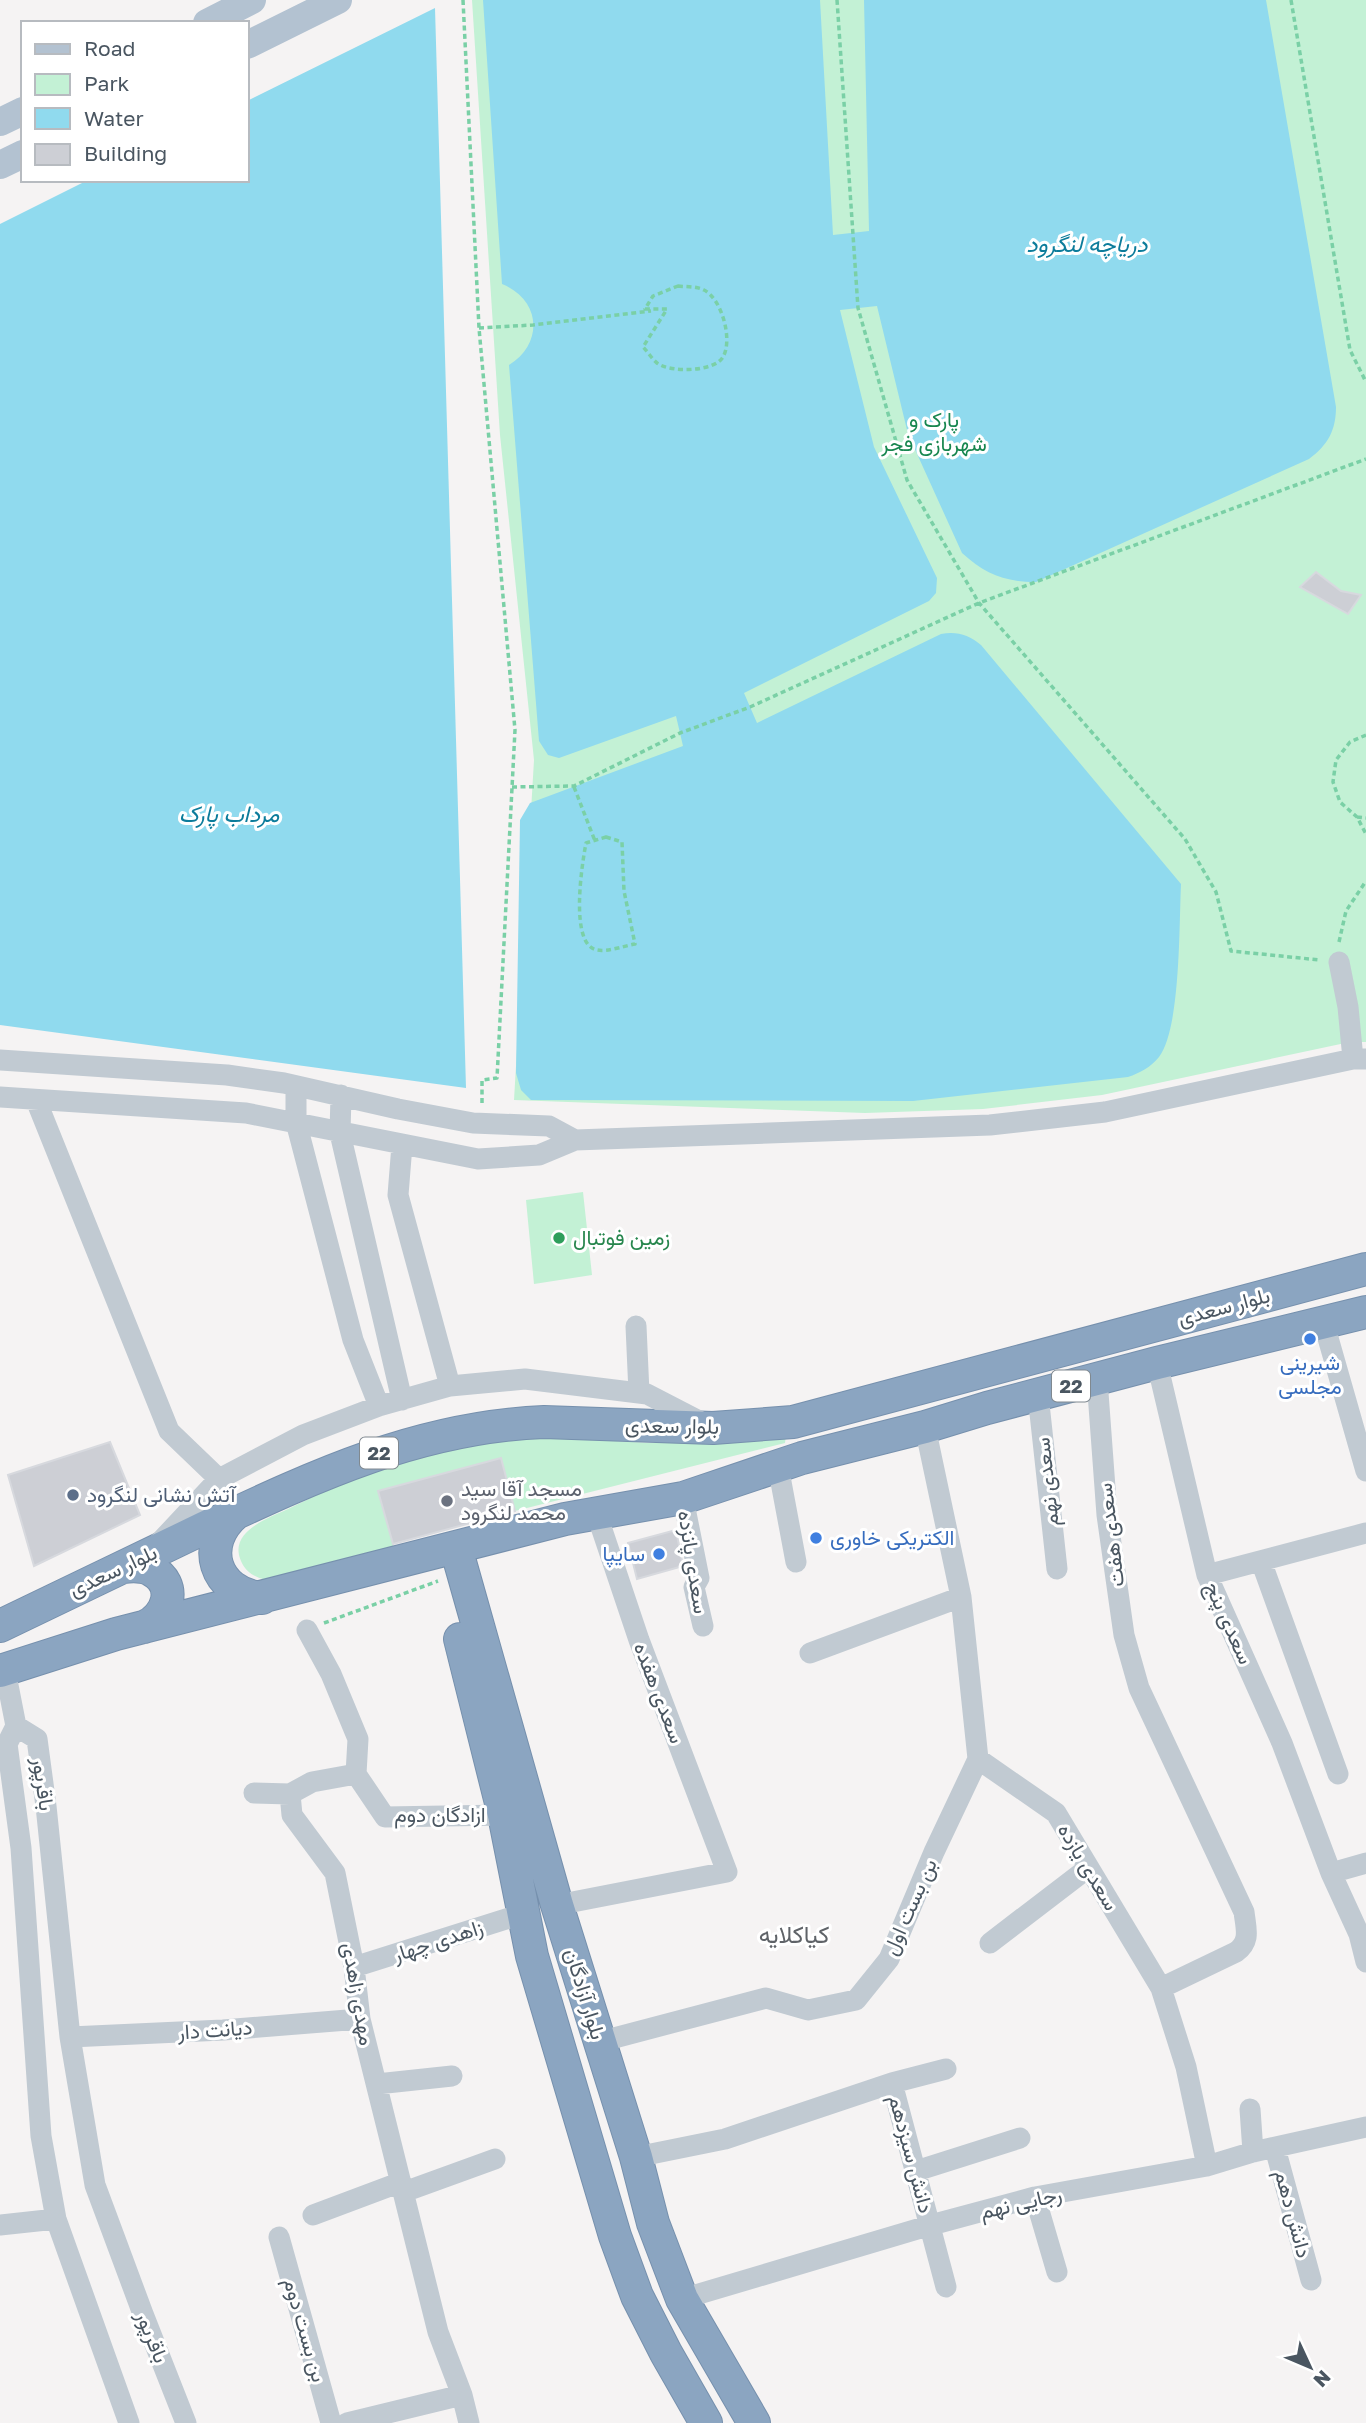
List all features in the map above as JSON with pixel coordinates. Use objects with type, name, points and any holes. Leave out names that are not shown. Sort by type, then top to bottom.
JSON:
[{"type":"highway","name":"بلوار سعدی","points":[[0,1626],[287,1488],[416,1441],[477,1427],[544,1422],[713,1428],[793,1422],[1366,1269]]},
{"type":"highway","name":"بلوار سعدی","points":[[2,1670],[144,1627],[262,1598],[447,1559],[596,1512],[683,1498],[778,1466],[1038,1395],[1366,1312]]},
{"type":"highway","points":[[236,1513],[222,1527],[217,1537],[215,1557],[218,1567],[223,1577],[240,1593],[262,1598]]},
{"type":"highway","name":"بلوار آزادگان","points":[[447,1559],[531,1956],[615,2236],[637,2296],[706,2423]]},
{"type":"highway","name":"بلوار آزادگان","points":[[447,1559],[636,2157],[653,2223],[682,2299],[754,2423]]},
{"type":"highway","points":[[135,1561],[160,1576],[168,1595],[167,1606],[154,1623],[144,1627]]},
{"type":"highway","points":[[522,1914],[557,1905]]},
{"type":"main road","points":[[211,21],[252,0]]},
{"type":"main road","points":[[248,45],[338,0]]},
{"type":"main road","points":[[0,122],[21,112]]},
{"type":"main road","points":[[0,165],[21,155]]},
{"type":"street","points":[[0,1097],[246,1113],[478,1159],[539,1155],[575,1140],[990,1125],[1105,1112],[1359,1059],[1339,962]]},
{"type":"street","points":[[0,1060],[228,1075],[474,1122],[549,1126],[575,1140]]},
{"type":"street","points":[[296,1086],[296,1122],[353,1339],[379,1406]]},
{"type":"street","points":[[341,1095],[340,1133],[402,1400]]},
{"type":"street","points":[[36,1100],[169,1431],[219,1479]]},
{"type":"street","points":[[401,1145],[398,1195],[450,1386]]},
{"type":"street","points":[[1324,1324],[1366,1471]]},
{"type":"street","points":[[636,1326],[639,1393]]},
{"type":"street","name":"سعدی پنج","points":[[1157,1363],[1207,1575],[1282,1743],[1331,1873],[1359,1934],[1366,1962]]},
{"type":"street","points":[[135,1561],[219,1479],[303,1435],[379,1406],[450,1386],[525,1379],[647,1394],[713,1428]]},
{"type":"street","name":"سعدی هفت","points":[[1097,1379],[1107,1515],[1124,1635],[1139,1688],[1244,1912],[1248,1939],[1245,1946],[1236,1952],[1161,1988]]},
{"type":"street","name":"سعدی نهم","points":[[1038,1395],[1057,1569]]},
{"type":"street","points":[[925,1427],[961,1597],[978,1759]]},
{"type":"street","points":[[778,1466],[796,1562]]},
{"type":"street","name":"سعدی پانزده","points":[[683,1498],[699,1578],[694,1587],[703,1626]]},
{"type":"street","name":"سعدی هفده","points":[[557,1905],[727,1872],[639,1640],[596,1512]]},
{"type":"street","points":[[1207,1575],[1366,1533]]},
{"type":"street","points":[[1261,1561],[1338,1774]]},
{"type":"street","points":[[810,1653],[961,1597]]},
{"type":"street","points":[[254,1793],[290,1794],[312,1782],[356,1774],[358,1740],[331,1674],[307,1630]]},
{"type":"street","points":[[2,1670],[16,1726]]},
{"type":"street","name":"باقرپور","points":[[129,2423],[56,2219],[41,2136],[21,1848],[7,1744],[16,1726],[37,1739],[70,2037],[95,2185],[186,2423]]},
{"type":"street","name":"سعدی یازده","points":[[978,1759],[1056,1812],[1161,1988],[1185,2067],[1207,2166]]},
{"type":"street","name":"بن بست اول","points":[[599,2042],[766,1998],[808,2010],[856,2000],[889,1959],[934,1852],[978,1759]]},
{"type":"street","name":"ازادگان دوم","points":[[356,1774],[385,1817],[503,1815]]},
{"type":"street","name":"مهدی زاهدی","points":[[290,1794],[292,1815],[335,1872],[354,1967],[360,2019],[438,2332],[462,2395],[469,2423]]},
{"type":"street","points":[[1331,1873],[1366,1863]]},
{"type":"street","points":[[990,1943],[1087,1868]]},
{"type":"street","name":"زاهدی چهار","points":[[354,1967],[522,1914]]},
{"type":"street","name":"دیانت دار","points":[[70,2037],[223,2030],[360,2019]]},
{"type":"street","points":[[636,2157],[725,2139],[892,2083],[946,2069]]},
{"type":"street","points":[[377,2084],[452,2076]]},
{"type":"street","name":"دانش سیزدهم","points":[[892,2083],[946,2287]]},
{"type":"street","points":[[1250,2109],[1253,2152]]},
{"type":"street","name":"رجایی نهم","points":[[682,2299],[1035,2197],[1207,2166],[1253,2152],[1366,2127]]},
{"type":"street","points":[[916,2171],[1020,2138]]},
{"type":"street","name":"دانش دهم","points":[[1275,2148],[1311,2280]]},
{"type":"street","points":[[313,2215],[495,2159]]},
{"type":"street","points":[[1035,2197],[1057,2272]]},
{"type":"street","points":[[0,2225],[56,2219]]},
{"type":"street","name":"بن بست دوم","points":[[279,2237],[331,2423]]},
{"type":"street","points":[[347,2423],[462,2395]]},
{"type":"path","points":[[463,0],[479,328],[515,730],[496,1078],[482,1080],[482,1104],[474,1122]]},
{"type":"path","points":[[837,0],[858,308],[908,480],[979,603],[1185,839],[1216,892],[1231,951],[1339,962],[1339,937],[1346,911],[1366,881]]},
{"type":"path","points":[[1290,0],[1350,350],[1366,382]]},
{"type":"path","points":[[678,286],[703,289],[719,303],[727,342],[722,359],[712,367],[686,370],[659,365],[643,347],[667,309],[645,309],[653,296],[678,286]]},
{"type":"path","points":[[479,328],[534,325],[667,309]]},
{"type":"path","points":[[512,787],[574,786],[680,733],[750,707],[979,603],[1366,459]]},
{"type":"path","points":[[1366,735],[1350,742],[1336,760],[1333,782],[1340,802],[1357,817],[1366,834]]},
{"type":"path","points":[[574,786],[595,841]]},
{"type":"path","points":[[1357,817],[1366,818]]},
{"type":"path","points":[[606,837],[622,842],[624,891],[635,944],[598,950],[589,946],[582,935],[580,872],[586,844],[595,841],[606,837]]},
{"type":"path","points":[[307,1630],[447,1559]]},
{"type":"green space","name":"دریاچه لنگرود","points":[[472,0],[1366,0],[1366,1042],[1350,1042],[1102,1095],[983,1109],[865,1113],[514,1100],[534,760],[500,435]]},
{"type":"green space","name":"زمین فوتبال","points":[[583,1192],[592,1275],[534,1284],[526,1200]]},
{"type":"green space","points":[[786,1435],[785,1443],[515,1511],[500,1458],[379,1491],[394,1548],[275,1582],[260,1578],[247,1570],[238,1551],[245,1534],[261,1522],[379,1466],[436,1448],[485,1440],[535,1437],[670,1443]]},
{"type":"water","name":"دریاچه لنگرود","points":[[483,0],[820,0],[833,235],[869,231],[864,0],[1266,0],[1336,407],[1332,430],[1326,442],[1309,459],[1036,582],[1005,578],[987,571],[962,553],[908,434],[877,306],[840,310],[874,447],[937,578],[936,593],[929,601],[744,693],[757,723],[941,634],[962,635],[981,645],[1181,884],[1178,974],[1171,1023],[1159,1057],[1137,1074],[913,1101],[531,1100],[521,1090],[516,1073],[520,820],[530,803],[683,746],[676,716],[559,758],[548,755],[539,741],[509,365],[528,345],[533,322],[531,311],[524,300],[502,284]]},
{"type":"water","name":"مرداب پارک","points":[[435,8],[466,1088],[0,1025],[0,224],[84,182],[248,182],[248,101]]},
{"type":"building","points":[[1316,572],[1341,591],[1361,595],[1348,614],[1300,587]]},
{"type":"building","name":"آتش نشانی لنگرود","points":[[110,1442],[140,1515],[34,1566],[8,1475]]},
{"type":"building","name":"مسجد آقا سید محمد لنگرود","points":[[501,1458],[515,1511],[393,1544],[378,1491]]},
{"type":"building","name":"سایپا","points":[[676,1530],[683,1566],[637,1579],[628,1543]]},
{"type":"place","name":"زمین فوتبال","points":[[559,1238]]},
{"type":"place","name":"شیرینی مجلسی","points":[[1310,1339]]},
{"type":"place","name":"آتش نشانی لنگرود","points":[[73,1495]]},
{"type":"place","name":"مسجد آقا سید محمد لنگرود","points":[[447,1501]]},
{"type":"place","name":"الکتریکی خاوری","points":[[816,1538]]},
{"type":"place","name":"سایپا","points":[[659,1554]]},
{"type":"district","name":"کیاکلایه","points":[[794,1935]]},
{"type":"park label","name":"پارک و شهربازی فجر","points":[[934,432]]}]
